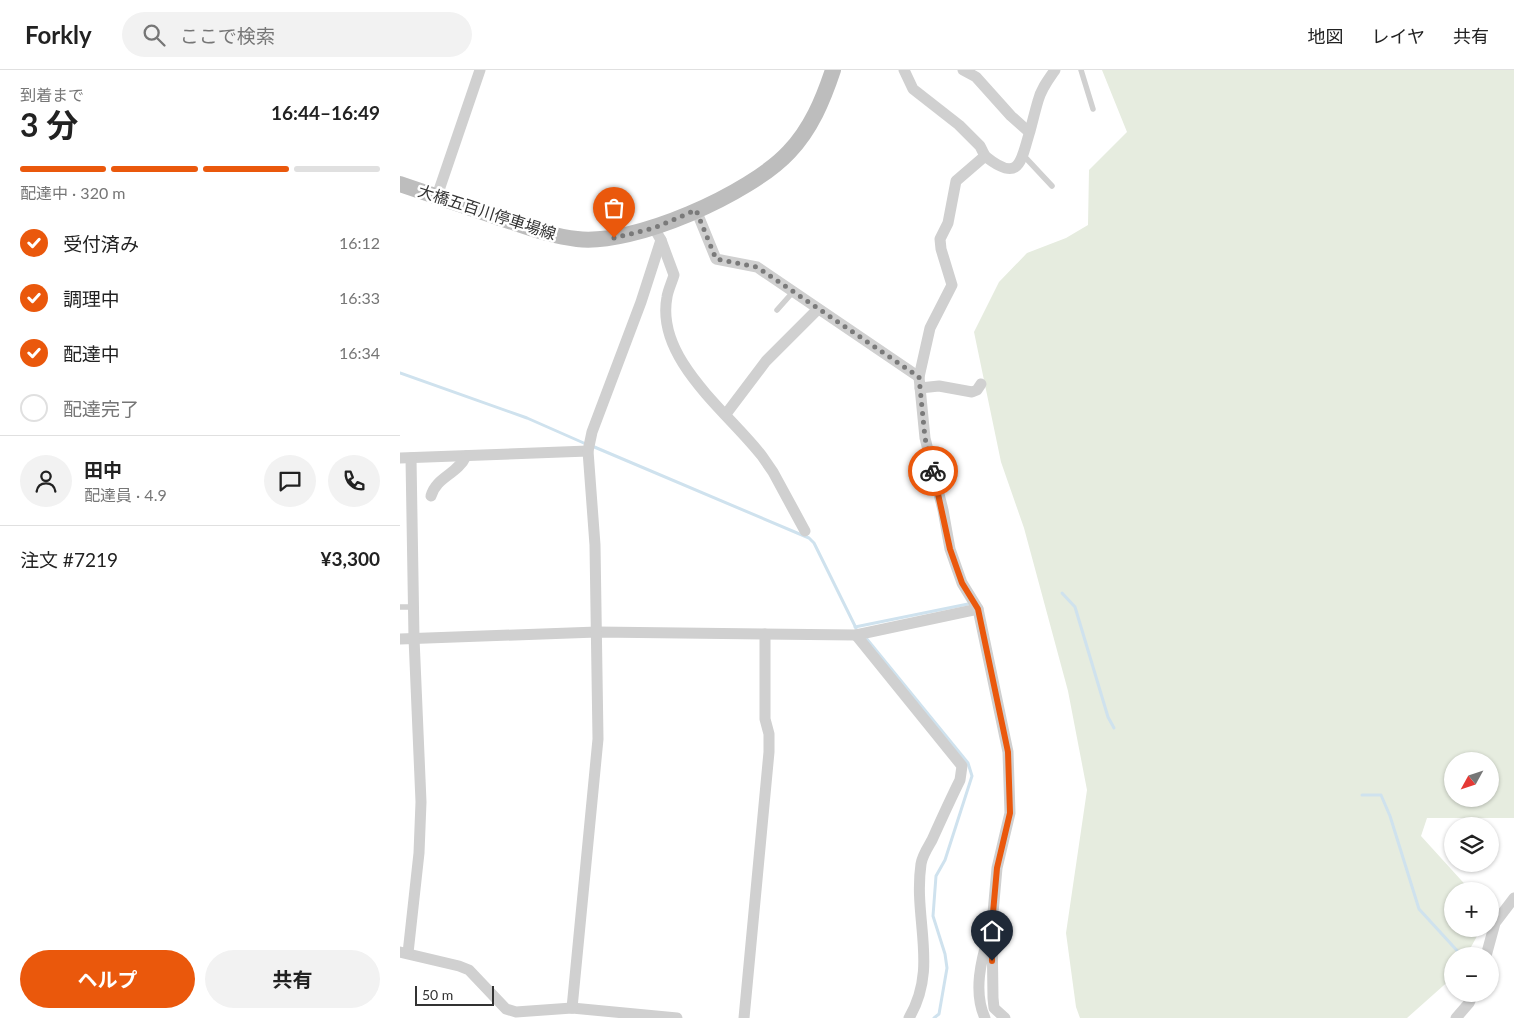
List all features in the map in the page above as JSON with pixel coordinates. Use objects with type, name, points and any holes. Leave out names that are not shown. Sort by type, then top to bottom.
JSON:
[{"type":"main road","name":"大橋五百川停車場線","points":[[400,184],[553,235],[602,240],[657,234],[772,168],[788,153],[811,123],[833,70]]},
{"type":"street","points":[[437,196],[480,70]]},
{"type":"street","points":[[904,70],[913,88],[959,124],[980,146],[985,156],[1002,168],[1013,167],[1024,156],[1046,83],[1055,70]]},
{"type":"street","points":[[963,70],[976,78],[1011,116],[1030,132]]},
{"type":"street","points":[[985,156],[956,181],[954,186],[948,223],[940,239],[941,249],[952,285],[930,328],[919,383],[925,438],[943,510],[950,549],[962,583],[978,609],[1008,752],[1011,783],[1010,813],[997,868],[992,924],[992,998],[994,1008],[1005,1018]]},
{"type":"street","points":[[696,210],[716,259],[757,267],[919,383],[972,392],[977,390],[981,384]]},
{"type":"street","points":[[657,234],[674,275],[667,297],[667,314],[669,330],[679,359],[773,472],[805,531]]},
{"type":"street","points":[[572,1008],[598,739],[597,632],[588,451],[592,432],[641,302],[657,234]]},
{"type":"street","points":[[726,414],[766,361],[818,310]]},
{"type":"street","points":[[588,451],[405,458],[421,802],[419,853],[404,952],[469,970],[506,1010],[516,1012],[572,1008],[677,1018]]},
{"type":"street","points":[[431,496],[436,485],[461,466],[466,456]]},
{"type":"street","points":[[400,639],[597,632],[856,635],[978,609]]},
{"type":"street","points":[[744,1018],[769,734],[765,719],[765,634]]},
{"type":"street","points":[[856,635],[962,766],[960,780],[921,862],[920,927],[926,958],[920,996],[909,1018]]},
{"type":"street","points":[[1488,947],[1495,923],[1514,898]]},
{"type":"street","points":[[985,1018],[980,994],[979,974],[992,924]]},
{"type":"street","points":[[1456,1018],[1469,1002]]},
{"type":"lane","points":[[1081,70],[1093,109]]},
{"type":"lane","points":[[1024,156],[1052,186]]},
{"type":"lane","points":[[777,310],[793,292]]},
{"type":"lane","points":[[400,607],[413,607]]},
{"type":"shaded area","points":[[1102,70],[1514,70],[1514,818],[1427,818],[1421,836],[1444,861],[1444,872],[1454,872],[1463,882],[1444,882],[1444,937],[1477,937],[1471,947],[1444,947],[1444,985],[1407,1018],[1080,1018],[1076,1007],[1066,933],[1087,790],[1068,691],[1024,528],[1001,462],[974,332],[999,282],[1027,253],[1066,238],[1088,225],[1089,170],[1127,132]]},
{"type":"waterway","points":[[400,373],[527,418],[586,444]]},
{"type":"waterway","points":[[592,446],[809,538],[814,543],[856,628]]},
{"type":"waterway","points":[[1062,593],[1075,607],[1108,717],[1114,728]]},
{"type":"waterway","points":[[855,627],[968,604]]},
{"type":"waterway","points":[[866,638],[968,763],[972,776],[945,860],[936,876],[933,916],[945,954],[947,968],[939,1014],[934,1018]]},
{"type":"waterway","points":[[1362,795],[1381,795],[1390,816],[1419,909],[1454,947]]},
{"type":"way so far","points":[[614,238],[654,228],[696,210],[716,259],[757,267],[919,377],[925,438],[933,471]]},
{"type":"route","points":[[933,471],[950,549],[962,583],[978,609],[1008,752],[1011,783],[1010,813],[997,868],[992,924],[992,961]]}]
